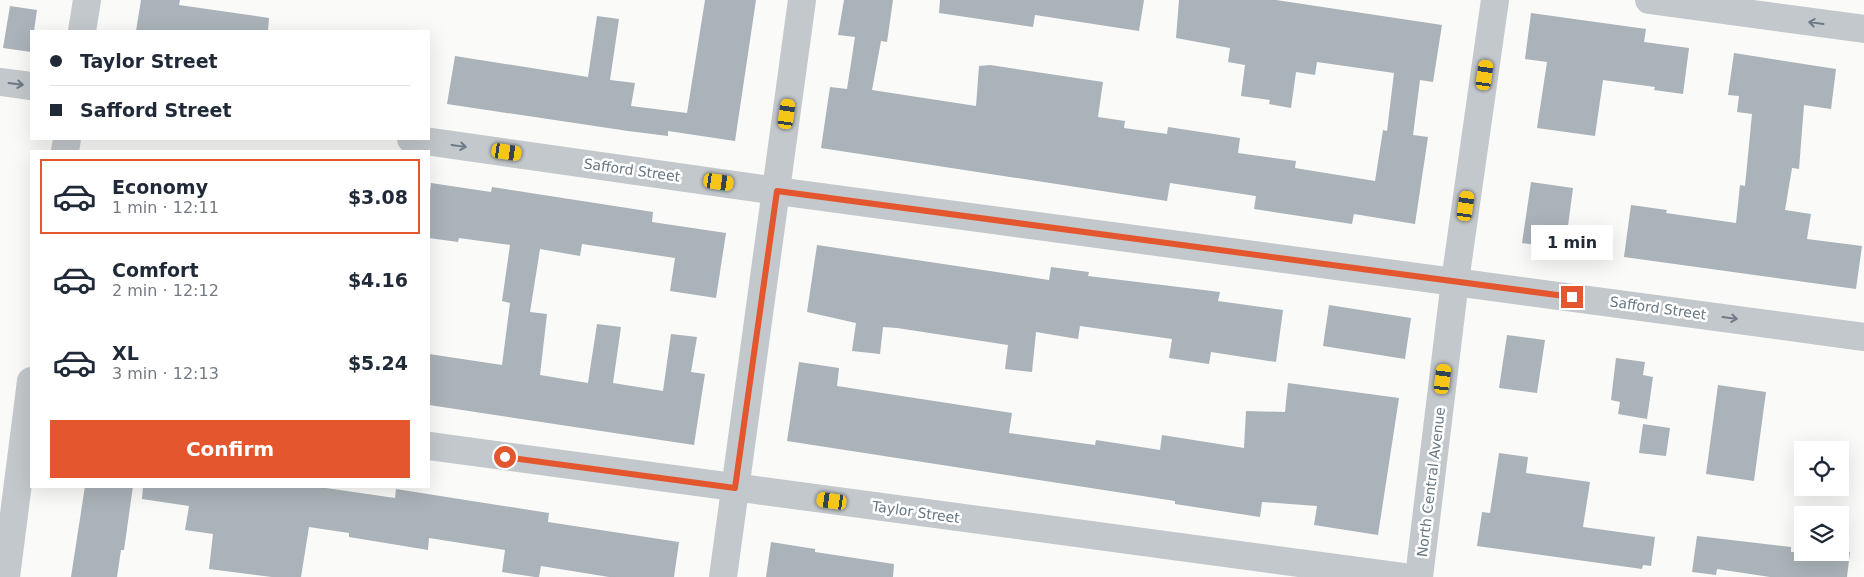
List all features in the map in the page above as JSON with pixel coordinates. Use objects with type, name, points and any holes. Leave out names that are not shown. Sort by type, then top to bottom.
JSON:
[{"type":"street","points":[[82,30],[87,0]]},
{"type":"street","points":[[723,577],[802,0]]},
{"type":"street","name":"North Central Avenue","points":[[1419,577],[1455,281],[1495,0]]},
{"type":"street","points":[[1649,0],[1864,29]]},
{"type":"street","points":[[0,82],[30,86]]},
{"type":"street","name":"Safford Street","points":[[418,140],[777,191],[1864,337]]},
{"type":"street","points":[[6,577],[30,396]]},
{"type":"street","name":"Taylor Street","points":[[430,446],[1403,577]]},
{"type":"building","points":[[141,0],[180,0],[179,5],[269,18],[268,30],[136,30]]},
{"type":"building","points":[[705,0],[756,0],[735,141],[668,131],[668,136],[628,131],[447,104],[455,56],[588,77],[597,16],[619,19],[610,80],[635,83],[631,106],[687,113]]},
{"type":"building","points":[[844,0],[893,0],[887,42],[881,41],[872,90],[976,106],[979,66],[990,65],[1103,82],[1098,117],[1125,121],[1124,128],[1167,134],[1168,127],[1240,138],[1238,153],[1296,161],[1295,168],[1375,181],[1383,130],[1387,131],[1394,73],[1317,62],[1315,75],[1296,72],[1291,108],[1269,104],[1270,100],[1241,96],[1245,65],[1228,62],[1230,48],[1176,38],[1179,0],[1276,0],[1442,25],[1433,82],[1420,80],[1413,135],[1428,137],[1415,224],[1354,214],[1352,224],[1254,209],[1256,196],[1170,183],[1167,201],[821,148],[830,87],[847,89],[855,37],[838,35]]},
{"type":"building","points":[[940,0],[1144,0],[1139,31],[1035,15],[1033,27],[939,13]]},
{"type":"building","points":[[10,6],[37,10],[34,30],[30,30],[30,52],[3,48]]},
{"type":"building","points":[[1531,13],[1646,29],[1644,42],[1689,48],[1683,94],[1654,90],[1655,87],[1603,80],[1595,136],[1537,128],[1547,62],[1525,59]]},
{"type":"building","points":[[1734,53],[1836,69],[1831,109],[1804,105],[1799,169],[1792,168],[1785,210],[1811,214],[1807,239],[1862,246],[1856,289],[1624,257],[1631,205],[1667,210],[1666,213],[1736,223],[1740,185],[1745,186],[1752,114],[1737,112],[1739,96],[1728,95]]},
{"type":"building","points":[[1531,182],[1573,188],[1565,249],[1522,243]]},
{"type":"building","points":[[431,183],[491,192],[492,187],[653,212],[652,222],[726,233],[716,298],[670,291],[675,258],[582,244],[580,256],[540,249],[530,312],[547,314],[540,375],[588,383],[597,324],[621,327],[613,383],[663,391],[671,334],[697,337],[691,372],[705,374],[694,445],[430,405],[430,354],[502,365],[510,303],[502,301],[510,245],[459,238],[458,242],[430,238]]},
{"type":"building","points":[[817,245],[1049,280],[1051,267],[1089,272],[1088,276],[1220,292],[1218,301],[1283,310],[1276,362],[1211,352],[1209,364],[1169,358],[1172,339],[1080,326],[1078,339],[1036,332],[1032,372],[1005,369],[1008,345],[897,328],[883,327],[880,354],[852,351],[856,323],[807,312]]},
{"type":"building","points":[[1329,305],[1411,318],[1405,359],[1323,346]]},
{"type":"building","points":[[1507,335],[1545,340],[1537,393],[1499,388]]},
{"type":"building","points":[[1616,358],[1645,362],[1643,375],[1653,377],[1647,419],[1618,414],[1620,402],[1611,400]]},
{"type":"building","points":[[799,362],[839,368],[837,386],[1012,413],[1009,433],[1095,445],[1096,440],[1160,450],[1162,435],[1244,448],[1246,411],[1285,412],[1288,383],[1399,398],[1378,535],[1314,525],[1317,506],[1262,502],[1260,517],[1175,504],[1175,501],[787,441]]},
{"type":"building","points":[[1718,385],[1766,392],[1754,481],[1706,474]]},
{"type":"building","points":[[1643,424],[1670,428],[1666,456],[1639,453]]},
{"type":"building","points":[[1499,453],[1528,457],[1526,473],[1590,482],[1583,527],[1655,537],[1651,566],[1643,565],[1642,569],[1477,546],[1482,512],[1490,513]]},
{"type":"building","points":[[85,488],[133,488],[124,550],[121,550],[117,577],[71,577]]},
{"type":"building","points":[[143,488],[326,488],[395,498],[396,489],[549,513],[548,522],[679,542],[674,577],[609,577],[541,566],[539,577],[535,577],[502,572],[505,550],[429,538],[428,550],[349,537],[349,533],[309,527],[301,577],[272,577],[209,569],[213,534],[185,530],[189,506],[142,499]]},
{"type":"building","points":[[1697,536],[1791,547],[1791,552],[1794,552],[1794,561],[1849,561],[1847,577],[1770,577],[1717,569],[1716,575],[1692,572]]},
{"type":"building","points":[[771,542],[815,549],[815,552],[894,564],[893,577],[766,577]]},
{"type":"route","points":[[505,457],[735,488],[777,191],[1572,297]]}]
